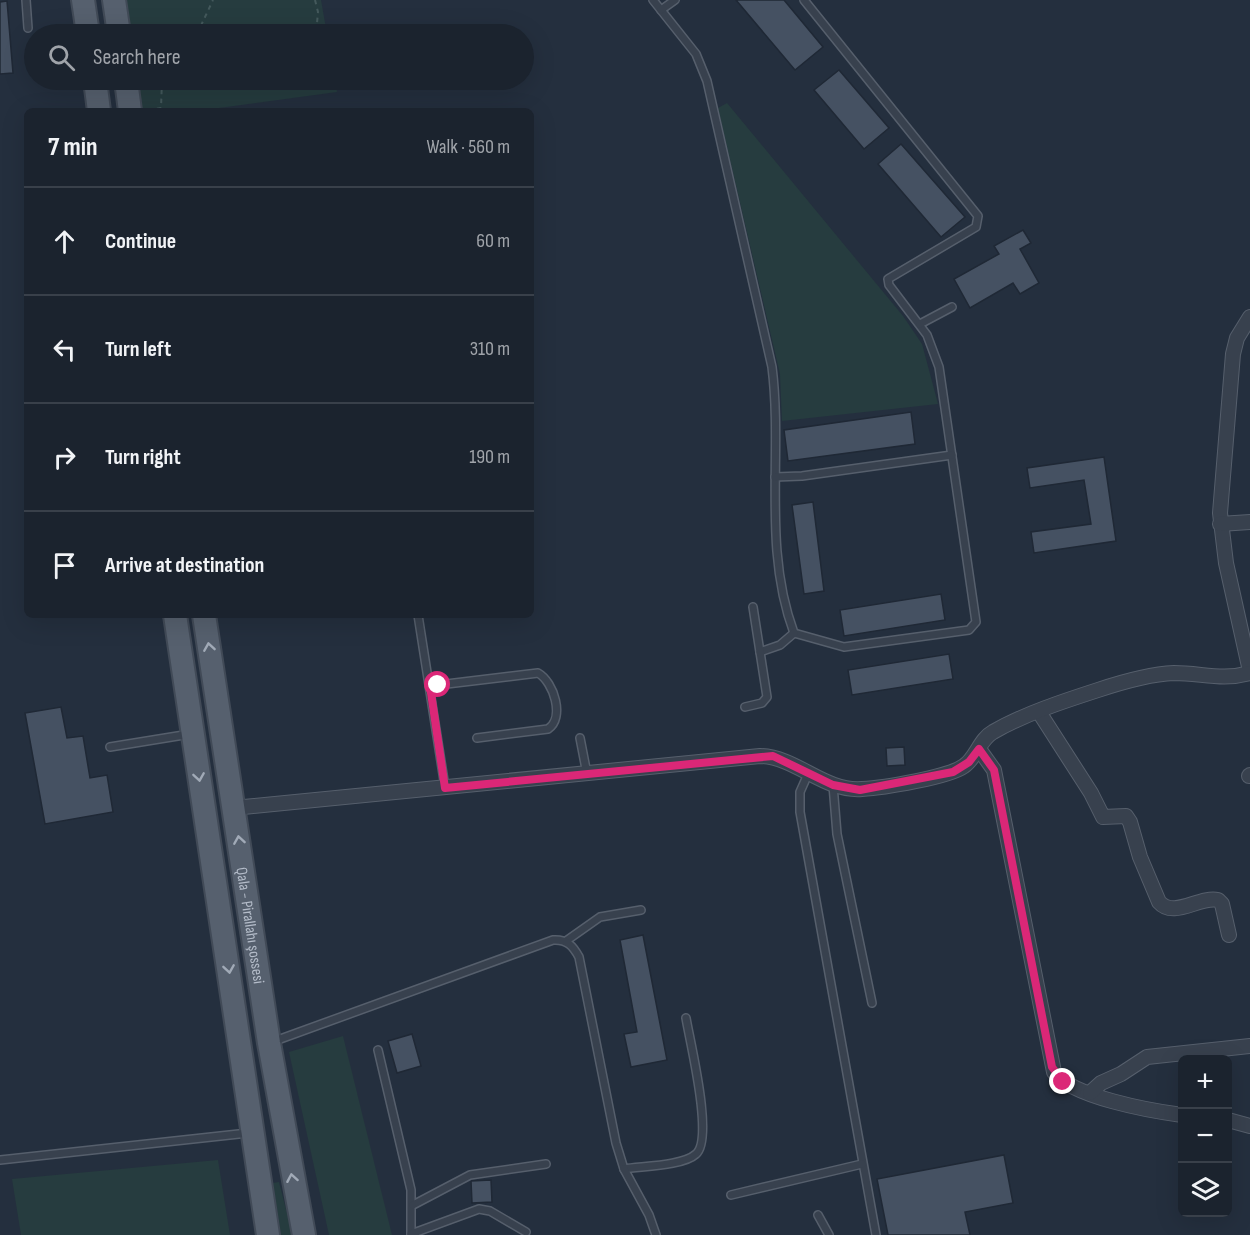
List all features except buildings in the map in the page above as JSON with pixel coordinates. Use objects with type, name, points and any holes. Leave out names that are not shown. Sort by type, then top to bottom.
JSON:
[{"type":"main road","points":[[83,0],[87,24]]},
{"type":"main road","points":[[114,0],[118,24]]},
{"type":"main road","points":[[96,90],[99,108]]},
{"type":"main road","points":[[127,90],[130,108]]},
{"type":"main road","name":"Qala - Pirallahı şossesi","points":[[175,618],[268,1235]]},
{"type":"main road","name":"Qala - Pirallahı şossesi","points":[[204,618],[269,1043],[304,1235]]},
{"type":"street","points":[[234,808],[773,756],[833,785],[846,789],[876,788],[953,772],[969,762],[990,733],[1101,689],[1151,676],[1175,673],[1223,678],[1250,672],[1226,563],[1220,524],[1222,462],[1233,354],[1243,339],[1250,317]]},
{"type":"street","points":[[1220,524],[1250,522]]},
{"type":"street","points":[[1039,712],[1091,793],[1103,817],[1126,816],[1130,822],[1140,857],[1159,902],[1173,909],[1218,900],[1222,903],[1229,935]]},
{"type":"street","points":[[979,749],[994,770],[1054,1072],[1063,1082],[1090,1093],[1146,1110],[1178,1114]]},
{"type":"street","points":[[1090,1093],[1101,1083],[1121,1074],[1148,1057],[1186,1055],[1250,1046]]},
{"type":"street","points":[[1232,1121],[1250,1126]]},
{"type":"lane","points":[[26,0],[28,24]]},
{"type":"lane","points":[[653,0],[696,54],[707,81],[772,367],[776,411],[776,541],[784,602],[794,633]]},
{"type":"lane","points":[[661,10],[675,0]]},
{"type":"lane","points":[[794,633],[844,647],[969,630],[976,622],[939,367],[920,324],[889,285],[888,279],[976,227],[978,216],[804,0]]},
{"type":"lane","points":[[920,324],[952,307]]},
{"type":"lane","points":[[775,477],[802,476],[952,455]]},
{"type":"lane","points":[[745,706],[762,703],[767,697],[753,607]]},
{"type":"lane","points":[[419,618],[445,788]]},
{"type":"lane","points":[[760,652],[780,645],[794,633]]},
{"type":"lane","points":[[430,686],[538,673],[545,678],[550,685],[558,717],[554,725],[548,729],[477,738]]},
{"type":"lane","points":[[110,747],[193,734]]},
{"type":"lane","points":[[580,738],[587,774]]},
{"type":"lane","points":[[808,774],[800,792],[800,812],[876,1235]]},
{"type":"lane","points":[[833,785],[837,834],[872,1003]]},
{"type":"lane","points":[[566,941],[600,917],[641,910]]},
{"type":"lane","points":[[269,1043],[553,940],[566,941],[572,945],[579,957],[616,1143],[624,1169],[649,1215],[656,1235]]},
{"type":"lane","points":[[624,1169],[678,1162],[696,1154],[700,1148],[703,1123],[686,1018]]},
{"type":"lane","points":[[378,1050],[413,1205],[411,1234],[479,1209],[490,1211],[526,1232]]},
{"type":"lane","points":[[0,1160],[254,1132]]},
{"type":"lane","points":[[413,1205],[470,1175],[546,1164]]},
{"type":"lane","points":[[731,1195],[862,1164]]},
{"type":"lane","points":[[818,1215],[828,1235]]},
{"type":"path","points":[[202,24],[213,0]]},
{"type":"path","points":[[315,0],[318,12],[317,24]]},
{"type":"path","points":[[161,108],[162,90]]},
{"type":"green space","points":[[125,0],[321,0],[325,24],[128,24]]},
{"type":"green space","points":[[135,90],[337,90],[337,92],[219,108],[138,108]]},
{"type":"green space","points":[[727,103],[903,316],[922,344],[938,404],[782,421],[780,374],[718,108]]},
{"type":"green space","points":[[343,1036],[392,1235],[329,1235],[289,1052]]},
{"type":"green space","points":[[218,1160],[230,1235],[21,1235],[12,1179]]},
{"type":"green space","points":[[279,1182],[292,1235],[281,1235],[273,1183]]},
{"type":"route","points":[[438,685],[430,686],[445,788],[773,756],[833,785],[860,790],[953,772],[969,762],[979,749],[986,755],[994,770],[1052,1067],[1057,1077],[1063,1082]]}]
